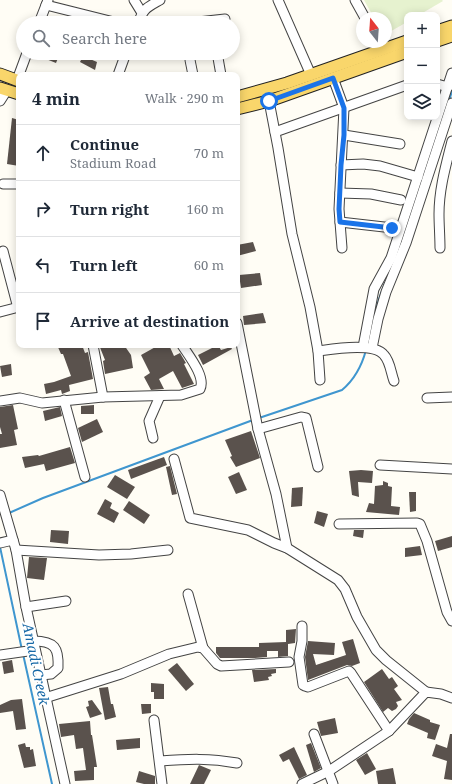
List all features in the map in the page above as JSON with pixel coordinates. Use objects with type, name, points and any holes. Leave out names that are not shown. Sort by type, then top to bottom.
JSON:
[{"type":"main road","points":[[440,32],[452,35]]},
{"type":"main road","points":[[440,40],[452,35]]},
{"type":"main road","points":[[240,96],[311,75],[404,42]]},
{"type":"main road","points":[[240,108],[269,101],[404,53]]},
{"type":"main road","points":[[0,74],[16,79]]},
{"type":"main road","points":[[3,89],[16,93]]},
{"type":"street","points":[[134,0],[139,16]]},
{"type":"street","points":[[142,16],[148,6],[160,0]]},
{"type":"street","points":[[278,0],[311,75]]},
{"type":"street","points":[[355,0],[362,12]]},
{"type":"street","points":[[42,16],[47,3],[93,16]]},
{"type":"street","points":[[21,72],[25,60]]},
{"type":"street","points":[[119,72],[123,60]]},
{"type":"street","points":[[190,60],[192,72]]},
{"type":"street","points":[[218,60],[220,72]]},
{"type":"street","points":[[367,348],[374,289],[391,258],[452,73]]},
{"type":"street","points":[[333,78],[344,108],[344,135],[340,193],[342,248]]},
{"type":"street","points":[[275,132],[404,85]]},
{"type":"street","points":[[440,85],[448,87]]},
{"type":"street","points":[[0,101],[3,89]]},
{"type":"street","points":[[269,101],[292,234],[310,307],[318,351],[320,380]]},
{"type":"street","points":[[367,348],[386,292],[406,243],[452,103]]},
{"type":"street","points":[[344,135],[400,144]]},
{"type":"street","points":[[440,248],[440,192],[452,141]]},
{"type":"street","points":[[341,165],[363,164],[380,166],[418,177]]},
{"type":"street","points":[[3,184],[16,184]]},
{"type":"street","points":[[340,193],[371,194],[400,200]]},
{"type":"street","points":[[340,222],[392,228]]},
{"type":"street","points":[[3,251],[16,300]]},
{"type":"street","points":[[0,312],[16,308]]},
{"type":"street","points":[[240,339],[257,427],[276,494],[287,548]]},
{"type":"street","points":[[94,348],[103,398]]},
{"type":"street","points":[[0,401],[20,398],[42,402],[180,395],[201,388],[201,378],[198,371],[184,348]]},
{"type":"street","points":[[318,351],[367,348],[384,354],[394,381]]},
{"type":"street","points":[[153,438],[150,418],[160,396]]},
{"type":"street","points":[[427,398],[452,397]]},
{"type":"street","points":[[64,400],[85,477]]},
{"type":"street","points":[[257,427],[301,417],[306,418],[318,467]]},
{"type":"street","points":[[174,459],[190,518],[248,530],[287,548],[338,580],[345,589],[357,617],[376,650],[390,664],[426,692],[441,694],[452,698]]},
{"type":"street","points":[[380,465],[452,469]]},
{"type":"street","points":[[0,495],[6,514],[7,542],[16,550],[99,555],[131,554],[168,550]]},
{"type":"street","points":[[339,524],[420,524],[427,541],[447,612],[452,621]]},
{"type":"street","points":[[16,550],[32,647],[41,675],[65,784]]},
{"type":"street","points":[[188,594],[203,648],[217,664],[221,666],[289,662]]},
{"type":"street","points":[[26,607],[66,601]]},
{"type":"street","points":[[302,626],[302,641],[299,657],[303,685],[308,686],[349,671],[389,731]]},
{"type":"street","points":[[0,655],[18,653],[43,641],[51,644],[56,648],[58,668],[51,674],[41,675]]},
{"type":"street","points":[[46,698],[122,674],[169,654],[198,647],[203,648]]},
{"type":"street","points":[[302,784],[329,772],[389,731],[426,692]]},
{"type":"street","points":[[154,720],[162,784]]},
{"type":"street","points":[[314,734],[333,784]]},
{"type":"street","points":[[160,761],[193,758],[237,763]]},
{"type":"green space","points":[[364,0],[443,1],[424,12],[404,12],[404,24],[392,31],[392,12],[371,12]]},
{"type":"building","points":[[48,60],[57,60],[56,63]]},
{"type":"building","points":[[81,60],[92,60],[97,62],[95,70],[80,62]]},
{"type":"building","points":[[12,118],[16,119],[16,166],[7,164]]},
{"type":"building","points":[[253,242],[256,251],[240,255],[240,244]]},
{"type":"building","points":[[260,273],[262,285],[241,288],[240,275]]},
{"type":"building","points":[[263,313],[266,323],[244,325],[243,316]]},
{"type":"building","points":[[58,348],[83,348],[85,353],[88,352],[93,379],[69,385],[70,391],[62,394],[61,390],[46,394],[44,384],[71,376],[63,354],[61,354]]},
{"type":"building","points":[[100,348],[126,348],[131,355],[133,368],[105,374],[103,361],[105,360]]},
{"type":"building","points":[[154,348],[170,348],[174,356],[180,353],[186,363],[184,364],[194,384],[182,388],[173,371],[159,379],[164,389],[151,390],[144,377],[150,373],[141,355]]},
{"type":"building","points":[[212,348],[220,348],[221,350],[228,348],[232,349],[203,365],[198,355]]},
{"type":"building","points":[[11,364],[12,375],[2,377],[0,366]]},
{"type":"building","points":[[13,405],[18,429],[14,430],[17,445],[0,448],[0,434],[2,434],[0,427],[0,407]]},
{"type":"building","points":[[94,405],[94,414],[81,414],[81,406]]},
{"type":"building","points":[[60,407],[62,416],[45,421],[43,411]]},
{"type":"building","points":[[97,419],[103,432],[82,442],[78,428]]},
{"type":"building","points":[[251,431],[260,458],[236,467],[230,457],[232,456],[225,440]]},
{"type":"building","points":[[70,447],[75,463],[46,471],[44,464],[25,468],[22,457],[39,456]]},
{"type":"building","points":[[164,457],[167,465],[131,479],[128,470]]},
{"type":"building","points":[[170,466],[177,494],[172,495],[166,467]]},
{"type":"building","points":[[349,471],[373,471],[372,483],[358,482],[359,497],[352,495]]},
{"type":"building","points":[[239,472],[247,490],[236,494],[228,477]]},
{"type":"building","points":[[115,475],[135,487],[127,499],[107,487]]},
{"type":"building","points":[[383,481],[388,483],[388,486],[392,487],[391,506],[400,507],[399,515],[366,512],[369,503],[374,504],[375,486],[383,485]]},
{"type":"building","points":[[303,487],[302,506],[291,507],[292,488]]},
{"type":"building","points":[[409,492],[416,492],[416,511],[410,512]]},
{"type":"building","points":[[105,499],[112,503],[110,508],[119,513],[114,523],[97,514]]},
{"type":"building","points":[[129,501],[150,515],[144,524],[123,510]]},
{"type":"building","points":[[317,511],[328,514],[324,527],[314,523]]},
{"type":"building","points":[[51,530],[69,531],[68,544],[50,542]]},
{"type":"building","points":[[354,530],[364,530],[363,538],[353,536]]},
{"type":"building","points":[[452,536],[452,547],[438,551],[435,541]]},
{"type":"building","points":[[420,546],[422,555],[405,557],[405,548]]},
{"type":"building","points":[[29,557],[47,558],[44,580],[27,578]]},
{"type":"building","points":[[296,629],[295,643],[288,644],[288,656],[278,657],[278,651],[267,651],[267,657],[220,658],[216,653],[216,647],[259,647],[259,643],[286,642],[286,630]]},
{"type":"building","points":[[353,639],[360,663],[352,666],[347,665],[308,680],[305,657],[308,641],[335,643],[334,655],[313,654],[316,665],[346,655],[342,642]]},
{"type":"building","points":[[12,660],[14,672],[4,674],[2,662]]},
{"type":"building","points":[[177,663],[194,684],[186,691],[168,670]]},
{"type":"building","points":[[276,669],[276,673],[271,674],[272,676],[268,677],[269,680],[254,682],[252,670]]},
{"type":"building","points":[[382,669],[389,679],[392,677],[398,686],[394,689],[402,700],[396,702],[398,706],[392,711],[388,708],[383,712],[364,682]]},
{"type":"building","points":[[151,683],[164,684],[164,699],[154,699],[154,692],[151,692]]},
{"type":"building","points":[[108,687],[111,704],[113,704],[116,717],[105,720],[99,688]]},
{"type":"building","points":[[22,699],[26,729],[16,730],[13,711],[0,713],[0,705],[11,700]]},
{"type":"building","points":[[92,700],[102,714],[90,718],[86,707],[89,706],[88,701]]},
{"type":"building","points":[[141,704],[151,704],[151,713],[142,714]]},
{"type":"building","points":[[414,713],[430,720],[430,722],[440,725],[435,740],[427,738],[428,733],[407,724]]},
{"type":"building","points":[[335,718],[338,733],[321,736],[317,722]]},
{"type":"building","points":[[90,721],[97,767],[94,767],[94,780],[75,781],[74,771],[86,770],[83,748],[76,749],[74,735],[61,737],[59,724]]},
{"type":"building","points":[[450,734],[452,734],[452,780],[444,779],[447,761],[432,756],[436,744],[447,748]]},
{"type":"building","points":[[140,738],[140,748],[117,750],[116,740]]},
{"type":"building","points":[[25,743],[26,747],[30,747],[30,750],[33,749],[36,766],[24,768],[18,745]]},
{"type":"building","points":[[311,743],[321,768],[314,772],[306,745]]},
{"type":"building","points":[[294,747],[307,775],[299,779],[289,759],[283,762],[279,755]]},
{"type":"building","points":[[367,753],[376,769],[365,775],[356,760]]},
{"type":"building","points":[[199,765],[211,770],[204,784],[190,784]]},
{"type":"building","points":[[393,768],[396,784],[378,784],[376,771]]},
{"type":"building","points":[[139,771],[155,776],[155,784],[136,782]]},
{"type":"waterway","points":[[449,101],[452,91]]},
{"type":"waterway","points":[[408,222],[428,162]]},
{"type":"waterway","points":[[371,328],[385,283]]},
{"type":"waterway","points":[[259,418],[342,390],[357,372],[366,350]]},
{"type":"waterway","points":[[9,513],[43,498],[253,420]]},
{"type":"waterway","name":"Amadi Creek","points":[[0,547],[22,650]]},
{"type":"waterway","name":"Amadi Creek","points":[[23,654],[52,784]]},
{"type":"route","points":[[269,101],[333,78],[344,108],[344,135],[339,209],[340,222],[392,228]]}]
